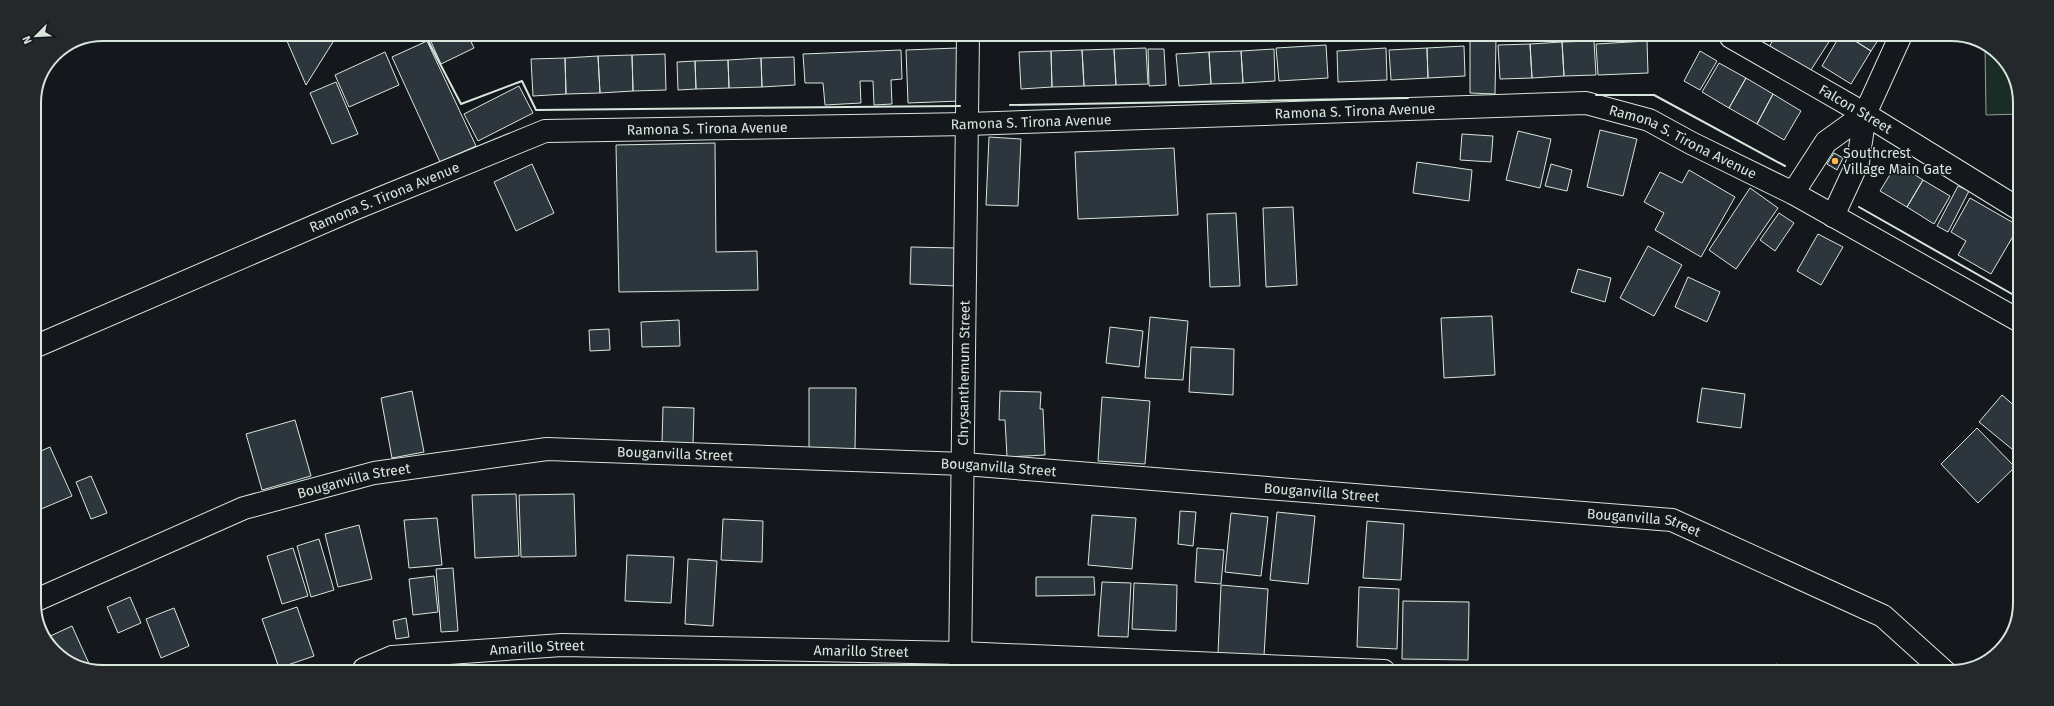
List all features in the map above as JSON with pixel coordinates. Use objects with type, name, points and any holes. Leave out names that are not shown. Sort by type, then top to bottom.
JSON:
[{"type":"street","name":"Chrysanthemum Street","points":[[961,662],[968,41]]},
{"type":"street","points":[[1833,216],[1858,162],[1865,114],[1899,41]]},
{"type":"street","name":"Falcon Street","points":[[1757,43],[1865,114],[2013,205]]},
{"type":"street","name":"Ramona S. Tirona Avenue","points":[[41,344],[354,209],[545,131],[968,124],[1586,103],[1649,120],[1691,143],[1793,193],[2013,317]]},
{"type":"street","points":[[1793,193],[1826,142],[1865,114]]},
{"type":"street","name":"Bouganvilla Street","points":[[41,598],[244,508],[374,473],[547,449],[964,464],[1672,520],[1883,616],[1937,665]]},
{"type":"street","name":"Amarillo Street","points":[[373,665],[392,657],[562,645],[961,662],[1102,665]]},
{"type":"green space","points":[[1985,51],[1995,59],[2005,72],[2012,91],[2013,99],[2013,114],[1986,115]]},
{"type":"building","points":[[287,41],[334,41],[306,85]]},
{"type":"building","points":[[427,41],[476,146],[440,162],[392,57]]},
{"type":"building","points":[[431,41],[471,41],[474,48],[441,64]]},
{"type":"building","points":[[1470,41],[1496,41],[1495,94],[1470,93]]},
{"type":"building","points":[[1594,41],[1596,75],[1564,76],[1562,42]]},
{"type":"building","points":[[1647,41],[1648,73],[1598,75],[1596,44]]},
{"type":"building","points":[[1773,41],[1829,41],[1809,73],[1769,47]]},
{"type":"building","points":[[1837,41],[1855,41],[1871,51],[1851,84],[1822,66]]},
{"type":"building","points":[[1855,41],[1877,41],[1871,51]]},
{"type":"building","points":[[1562,42],[1564,76],[1532,78],[1530,44]]},
{"type":"building","points":[[1530,44],[1532,78],[1500,79],[1498,45]]},
{"type":"building","points":[[1326,45],[1328,78],[1279,81],[1276,48]]},
{"type":"building","points":[[1464,46],[1465,76],[1428,78],[1427,48]]},
{"type":"building","points":[[957,48],[960,101],[908,103],[906,50]]},
{"type":"building","points":[[1146,48],[1148,84],[1116,85],[1114,49]]},
{"type":"building","points":[[1386,48],[1387,80],[1338,82],[1337,51]]},
{"type":"building","points":[[1427,48],[1428,78],[1391,80],[1389,50]]},
{"type":"building","points":[[1114,49],[1116,85],[1084,86],[1082,50]]},
{"type":"building","points":[[1148,49],[1164,49],[1166,85],[1149,86]]},
{"type":"building","points":[[1274,49],[1275,81],[1243,83],[1241,51]]},
{"type":"building","points":[[901,50],[902,79],[891,80],[892,104],[874,105],[873,81],[860,81],[861,103],[825,105],[823,83],[805,83],[803,54]]},
{"type":"building","points":[[1082,50],[1084,86],[1052,87],[1051,51]]},
{"type":"building","points":[[1051,51],[1052,87],[1021,89],[1019,52]]},
{"type":"building","points":[[1241,51],[1243,83],[1211,84],[1209,52]]},
{"type":"building","points":[[1700,51],[1717,61],[1700,90],[1684,81]]},
{"type":"building","points":[[385,52],[399,85],[349,107],[335,75]]},
{"type":"building","points":[[1209,52],[1211,84],[1179,86],[1176,54]]},
{"type":"building","points":[[665,54],[666,90],[633,91],[632,55]]},
{"type":"building","points":[[632,55],[633,91],[600,93],[598,56]]},
{"type":"building","points":[[598,56],[600,93],[566,94],[565,58]]},
{"type":"building","points":[[794,57],[795,85],[762,87],[761,58]]},
{"type":"building","points":[[565,58],[566,94],[533,96],[531,59]]},
{"type":"building","points":[[761,58],[762,87],[729,88],[728,60]]},
{"type":"building","points":[[728,60],[729,88],[696,89],[695,61]]},
{"type":"building","points":[[695,61],[696,89],[678,90],[677,62]]},
{"type":"building","points":[[1719,63],[1746,78],[1729,108],[1702,92]]},
{"type":"building","points":[[1746,78],[1773,94],[1757,124],[1729,108]]},
{"type":"building","points":[[336,82],[358,134],[332,144],[310,93]]},
{"type":"building","points":[[519,86],[533,113],[478,141],[464,114]]},
{"type":"building","points":[[1773,94],[1801,111],[1784,140],[1757,124]]},
{"type":"building","points":[[1600,130],[1637,139],[1623,196],[1587,187]]},
{"type":"building","points":[[1518,131],[1551,139],[1540,188],[1506,180]]},
{"type":"building","points":[[1462,134],[1493,136],[1491,162],[1460,160]]},
{"type":"building","points":[[989,137],[1021,139],[1018,206],[986,205]]},
{"type":"building","points":[[715,143],[716,252],[757,251],[758,290],[619,292],[616,145]]},
{"type":"building","points":[[1174,148],[1178,215],[1078,219],[1075,152]]},
{"type":"building","name":"Southcrest Village Main Gate","points":[[1834,153],[1843,158],[1837,170],[1827,164]]},
{"type":"building","points":[[1417,162],[1472,170],[1469,201],[1413,193]]},
{"type":"building","points":[[1897,163],[1923,180],[1907,207],[1880,191]]},
{"type":"building","points":[[532,164],[554,213],[516,231],[494,182]]},
{"type":"building","points":[[1551,164],[1572,170],[1567,191],[1545,186]]},
{"type":"building","points":[[1689,170],[1735,197],[1701,257],[1655,230],[1664,213],[1644,202],[1660,172],[1682,183]]},
{"type":"building","points":[[1923,180],[1950,196],[1934,224],[1907,207]]},
{"type":"building","points":[[1958,186],[1969,191],[1948,232],[1937,226]]},
{"type":"building","points":[[1750,188],[1778,208],[1736,269],[1709,250]]},
{"type":"building","points":[[1970,198],[2013,223],[2013,236],[1991,274],[1958,255],[1966,241],[1951,232]]},
{"type":"building","points":[[1293,207],[1297,285],[1266,287],[1263,208]]},
{"type":"building","points":[[1236,213],[1240,286],[1210,287],[1207,214]]},
{"type":"building","points":[[1779,213],[1794,223],[1775,251],[1760,240]]},
{"type":"building","points":[[1818,234],[1843,247],[1821,285],[1797,271]]},
{"type":"building","points":[[1648,246],[1682,265],[1654,316],[1620,298]]},
{"type":"building","points":[[911,247],[956,248],[956,286],[910,284]]},
{"type":"building","points":[[1578,269],[1611,278],[1605,302],[1571,292]]},
{"type":"building","points":[[1688,277],[1720,292],[1707,322],[1675,307]]},
{"type":"building","points":[[1492,316],[1495,375],[1444,378],[1441,318]]},
{"type":"building","points":[[1150,317],[1188,321],[1183,380],[1145,378]]},
{"type":"building","points":[[679,320],[680,346],[642,347],[641,322]]},
{"type":"building","points":[[1110,327],[1143,331],[1139,367],[1106,363]]},
{"type":"building","points":[[609,329],[610,350],[590,351],[589,330]]},
{"type":"building","points":[[1191,347],[1234,349],[1233,395],[1189,392]]},
{"type":"building","points":[[809,388],[856,388],[855,449],[809,449]]},
{"type":"building","points":[[1702,388],[1745,394],[1741,428],[1697,422]]},
{"type":"building","points":[[412,391],[424,452],[392,458],[381,398]]},
{"type":"building","points":[[1000,391],[1041,392],[1040,409],[1043,409],[1045,455],[1007,457],[1005,420],[999,420]]},
{"type":"building","points":[[2002,395],[2013,405],[2013,450],[1979,422]]},
{"type":"building","points":[[1102,397],[1150,401],[1145,464],[1098,461]]},
{"type":"building","points":[[663,407],[694,408],[693,445],[662,443]]},
{"type":"building","points":[[295,420],[311,476],[262,490],[246,434]]},
{"type":"building","points":[[1977,428],[2013,465],[2013,469],[1978,503],[1941,464]]},
{"type":"building","points":[[50,447],[72,496],[41,509],[41,451]]},
{"type":"building","points":[[91,476],[107,513],[91,519],[76,482]]},
{"type":"building","points":[[516,494],[519,556],[475,558],[472,495]]},
{"type":"building","points":[[574,494],[576,556],[521,557],[519,495]]},
{"type":"building","points":[[1180,511],[1196,512],[1193,546],[1178,544]]},
{"type":"building","points":[[1277,512],[1315,516],[1308,584],[1270,580]]},
{"type":"building","points":[[1231,513],[1268,517],[1261,576],[1225,572]]},
{"type":"building","points":[[1092,515],[1136,518],[1132,569],[1088,565]]},
{"type":"building","points":[[437,518],[442,565],[409,568],[404,520]]},
{"type":"building","points":[[723,519],[763,521],[762,562],[721,560]]},
{"type":"building","points":[[1367,521],[1404,524],[1401,580],[1363,578]]},
{"type":"building","points":[[359,525],[372,579],[338,587],[325,534]]},
{"type":"building","points":[[319,539],[334,590],[311,597],[297,546]]},
{"type":"building","points":[[293,548],[308,596],[282,604],[267,556]]},
{"type":"building","points":[[1197,548],[1224,550],[1221,584],[1195,582]]},
{"type":"building","points":[[627,555],[674,557],[671,603],[625,601]]},
{"type":"building","points":[[688,559],[717,561],[713,626],[685,624]]},
{"type":"building","points":[[453,568],[458,631],[441,632],[436,569]]},
{"type":"building","points":[[434,576],[438,612],[413,615],[409,579]]},
{"type":"building","points":[[1036,577],[1094,577],[1095,595],[1036,596]]},
{"type":"building","points":[[1102,582],[1131,583],[1128,637],[1098,636]]},
{"type":"building","points":[[1134,583],[1177,585],[1176,631],[1132,629]]},
{"type":"building","points":[[1221,585],[1268,589],[1264,656],[1218,653]]},
{"type":"building","points":[[1359,587],[1399,589],[1397,649],[1357,647]]},
{"type":"building","points":[[130,597],[141,623],[118,633],[107,607]]},
{"type":"building","points":[[1403,601],[1469,602],[1468,660],[1402,659]]},
{"type":"building","points":[[297,607],[314,656],[288,665],[278,665],[262,619]]},
{"type":"building","points":[[174,608],[189,646],[161,658],[146,619]]},
{"type":"building","points":[[406,618],[409,637],[396,639],[393,621]]},
{"type":"building","points":[[72,626],[89,663],[72,657],[59,647],[50,636]]},
{"type":"wall","points":[[428,41],[461,104],[522,81],[536,110],[960,106]]},
{"type":"wall","points":[[1596,95],[1654,95],[1785,166]]},
{"type":"wall","points":[[1010,105],[1408,98]]},
{"type":"wall","points":[[1859,207],[2013,295]]},
{"type":"place","name":"Southcrest Village Main Gate","points":[[1835,161]]}]
